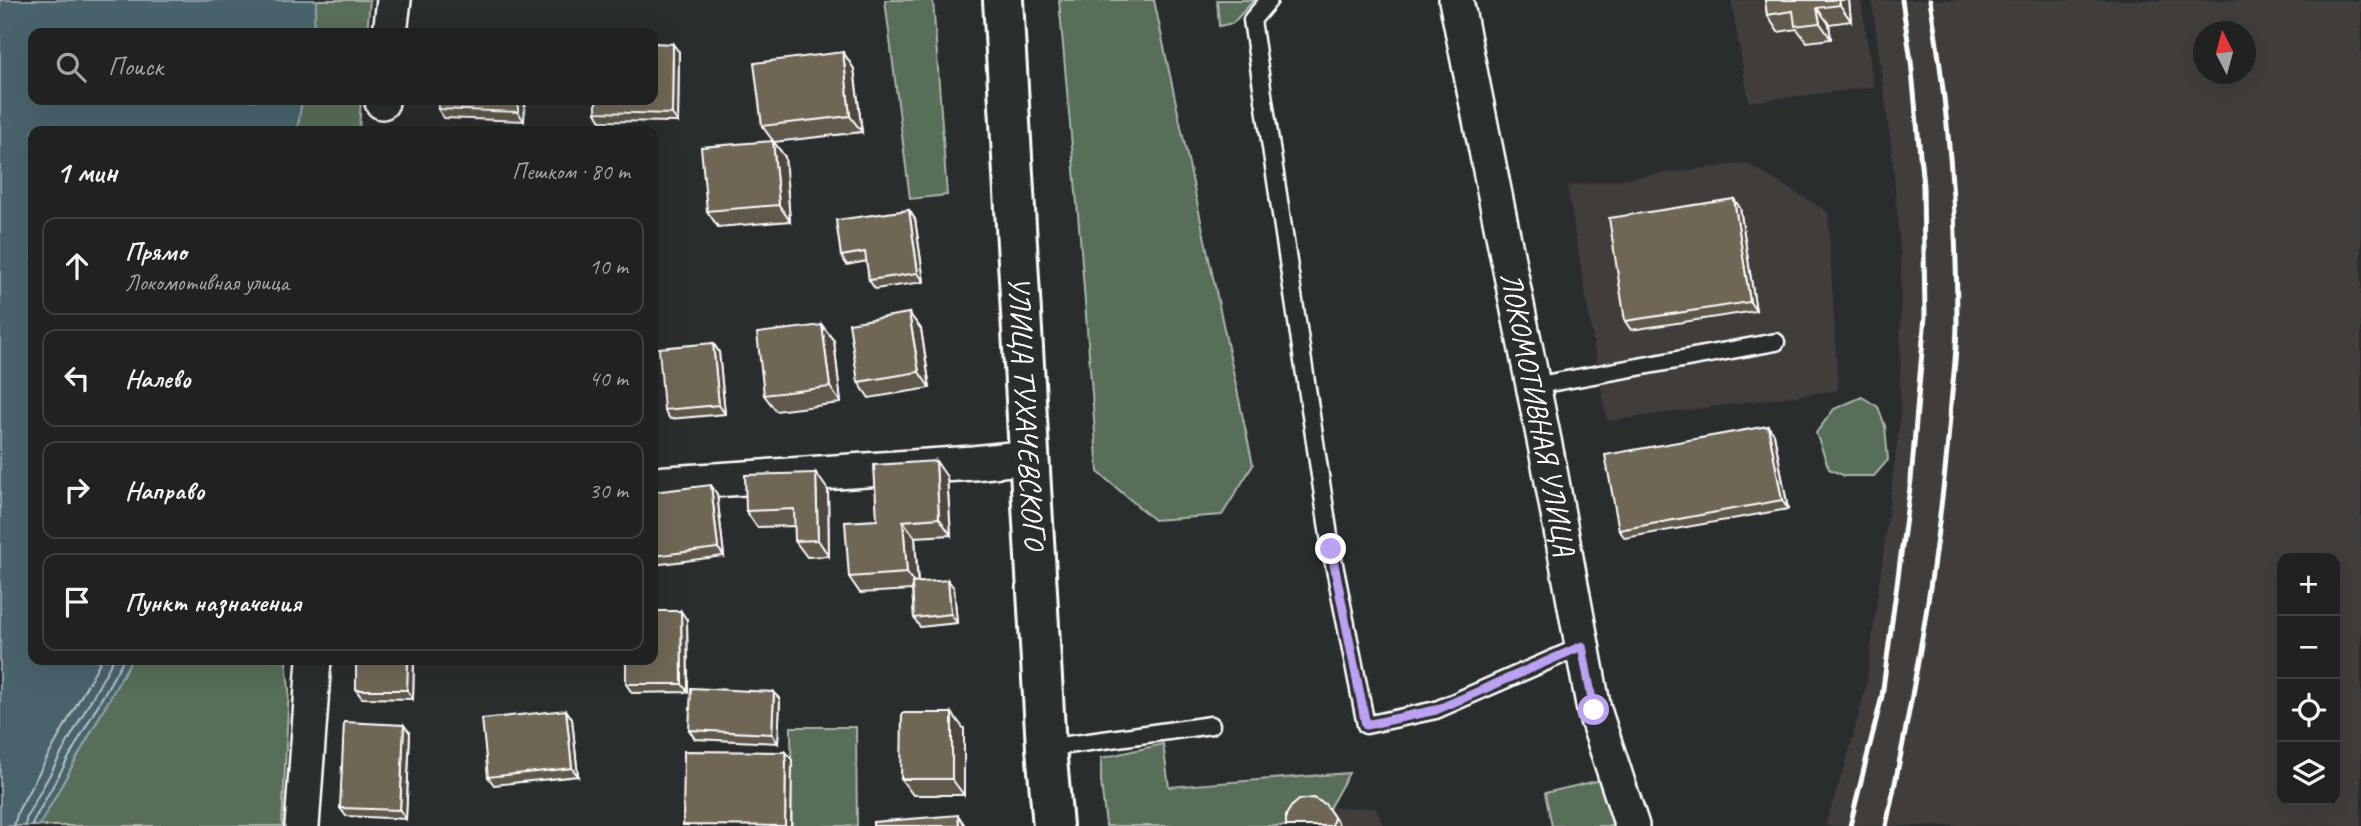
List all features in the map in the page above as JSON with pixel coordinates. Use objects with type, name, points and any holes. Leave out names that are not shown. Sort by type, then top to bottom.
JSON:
[{"type":"main road","name":"УЛИЦА ТУХАЧЕВСКОГО","points":[[1003,0],[1046,748],[1053,826]]},
{"type":"street","points":[[391,28],[394,0]]},
{"type":"street","name":"ЛОКОМОТИВНАЯ УЛИЦА","points":[[1455,0],[1533,386],[1594,710],[1632,826]]},
{"type":"street","points":[[658,484],[1029,457]]},
{"type":"street","points":[[302,826],[314,665]]},
{"type":"lane","points":[[1269,0],[1252,20],[1331,549],[1366,725],[1436,710],[1582,646]]},
{"type":"lane","points":[[1533,386],[1776,342]]},
{"type":"lane","points":[[1046,748],[1211,725]]},
{"type":"shaded area","points":[[1731,0],[1861,0],[1874,87],[1749,102]]},
{"type":"shaded area","points":[[1872,0],[2361,0],[2361,826],[1825,826],[1847,759],[1866,687],[1900,420],[1901,261],[1892,152]]},
{"type":"shaded area","points":[[1746,163],[1828,212],[1838,390],[1607,421],[1567,186]]},
{"type":"shaded area","points":[[1301,807],[1376,808],[1383,826],[1297,826]]},
{"type":"green space","points":[[317,0],[370,0],[367,28],[313,28]]},
{"type":"green space","points":[[885,0],[933,0],[947,195],[910,199]]},
{"type":"green space","points":[[1059,0],[1154,0],[1253,465],[1222,515],[1154,520],[1098,472]]},
{"type":"green space","points":[[1217,0],[1254,0],[1233,23],[1219,26]]},
{"type":"green space","points":[[301,105],[361,105],[359,126],[298,126]]},
{"type":"green space","points":[[1862,397],[1878,407],[1885,426],[1888,460],[1874,476],[1845,476],[1829,469],[1816,433],[1834,409]]},
{"type":"green space","points":[[128,665],[287,665],[289,689],[282,826],[39,826]]},
{"type":"green space","points":[[791,727],[856,727],[857,826],[792,826]]},
{"type":"green space","points":[[1163,744],[1169,787],[1349,773],[1319,826],[1106,826],[1101,758]]},
{"type":"green space","points":[[1609,778],[1624,826],[1552,826],[1545,793]]},
{"type":"water","points":[[0,0],[317,0],[313,28],[28,28],[28,105],[301,105],[298,126],[28,126],[28,665],[128,665],[39,826],[0,826]]},
{"type":"building","points":[[1765,0],[1839,0],[1840,5],[1817,8],[1820,23],[1795,26],[1793,11],[1767,15]]},
{"type":"building","points":[[658,43],[673,44],[672,114],[596,112],[596,105],[658,105]]},
{"type":"building","points":[[843,52],[850,116],[762,126],[754,63]]},
{"type":"building","points":[[438,105],[518,105],[518,112],[438,109]]},
{"type":"building","points":[[773,141],[779,205],[707,211],[701,147]]},
{"type":"building","points":[[1734,199],[1750,302],[1625,321],[1609,218]]},
{"type":"building","points":[[909,210],[918,273],[869,280],[865,252],[841,256],[836,220]]},
{"type":"building","points":[[909,313],[919,372],[858,382],[849,323]]},
{"type":"building","points":[[822,325],[830,387],[764,395],[757,333]]},
{"type":"building","points":[[713,343],[719,405],[664,410],[659,348]]},
{"type":"building","points":[[1768,426],[1782,500],[1619,530],[1605,455]]},
{"type":"building","points":[[936,461],[939,518],[903,521],[907,573],[849,577],[845,522],[877,520],[874,465]]},
{"type":"building","points":[[816,473],[818,540],[795,541],[794,509],[746,511],[745,475]]},
{"type":"building","points":[[711,485],[718,548],[658,555],[658,491]]},
{"type":"building","points":[[948,580],[951,614],[914,618],[912,583]]},
{"type":"building","points":[[658,611],[681,611],[682,684],[626,684],[626,665],[658,665]]},
{"type":"building","points":[[356,665],[408,665],[407,690],[356,690]]},
{"type":"building","points":[[691,688],[774,692],[772,734],[689,730]]},
{"type":"building","points":[[566,710],[572,768],[488,777],[482,719]]},
{"type":"building","points":[[902,713],[952,713],[952,779],[901,779]]},
{"type":"building","points":[[344,722],[404,725],[400,810],[340,808]]},
{"type":"building","points":[[684,751],[786,752],[785,826],[683,825]]},
{"type":"building","points":[[1313,798],[1325,804],[1334,817],[1332,826],[1286,826],[1286,815],[1291,807],[1299,800]]},
{"type":"building","points":[[958,815],[959,826],[873,826],[873,822]]},
{"type":"railway","points":[[1850,826],[1882,696],[1911,480],[1925,316],[1923,186],[1902,0]]},
{"type":"railway","points":[[1886,826],[1907,725],[1933,571],[1956,346],[1955,241],[1950,161],[1930,0]]},
{"type":"route","points":[[1331,549],[1366,725],[1436,710],[1582,646],[1594,710]]}]
